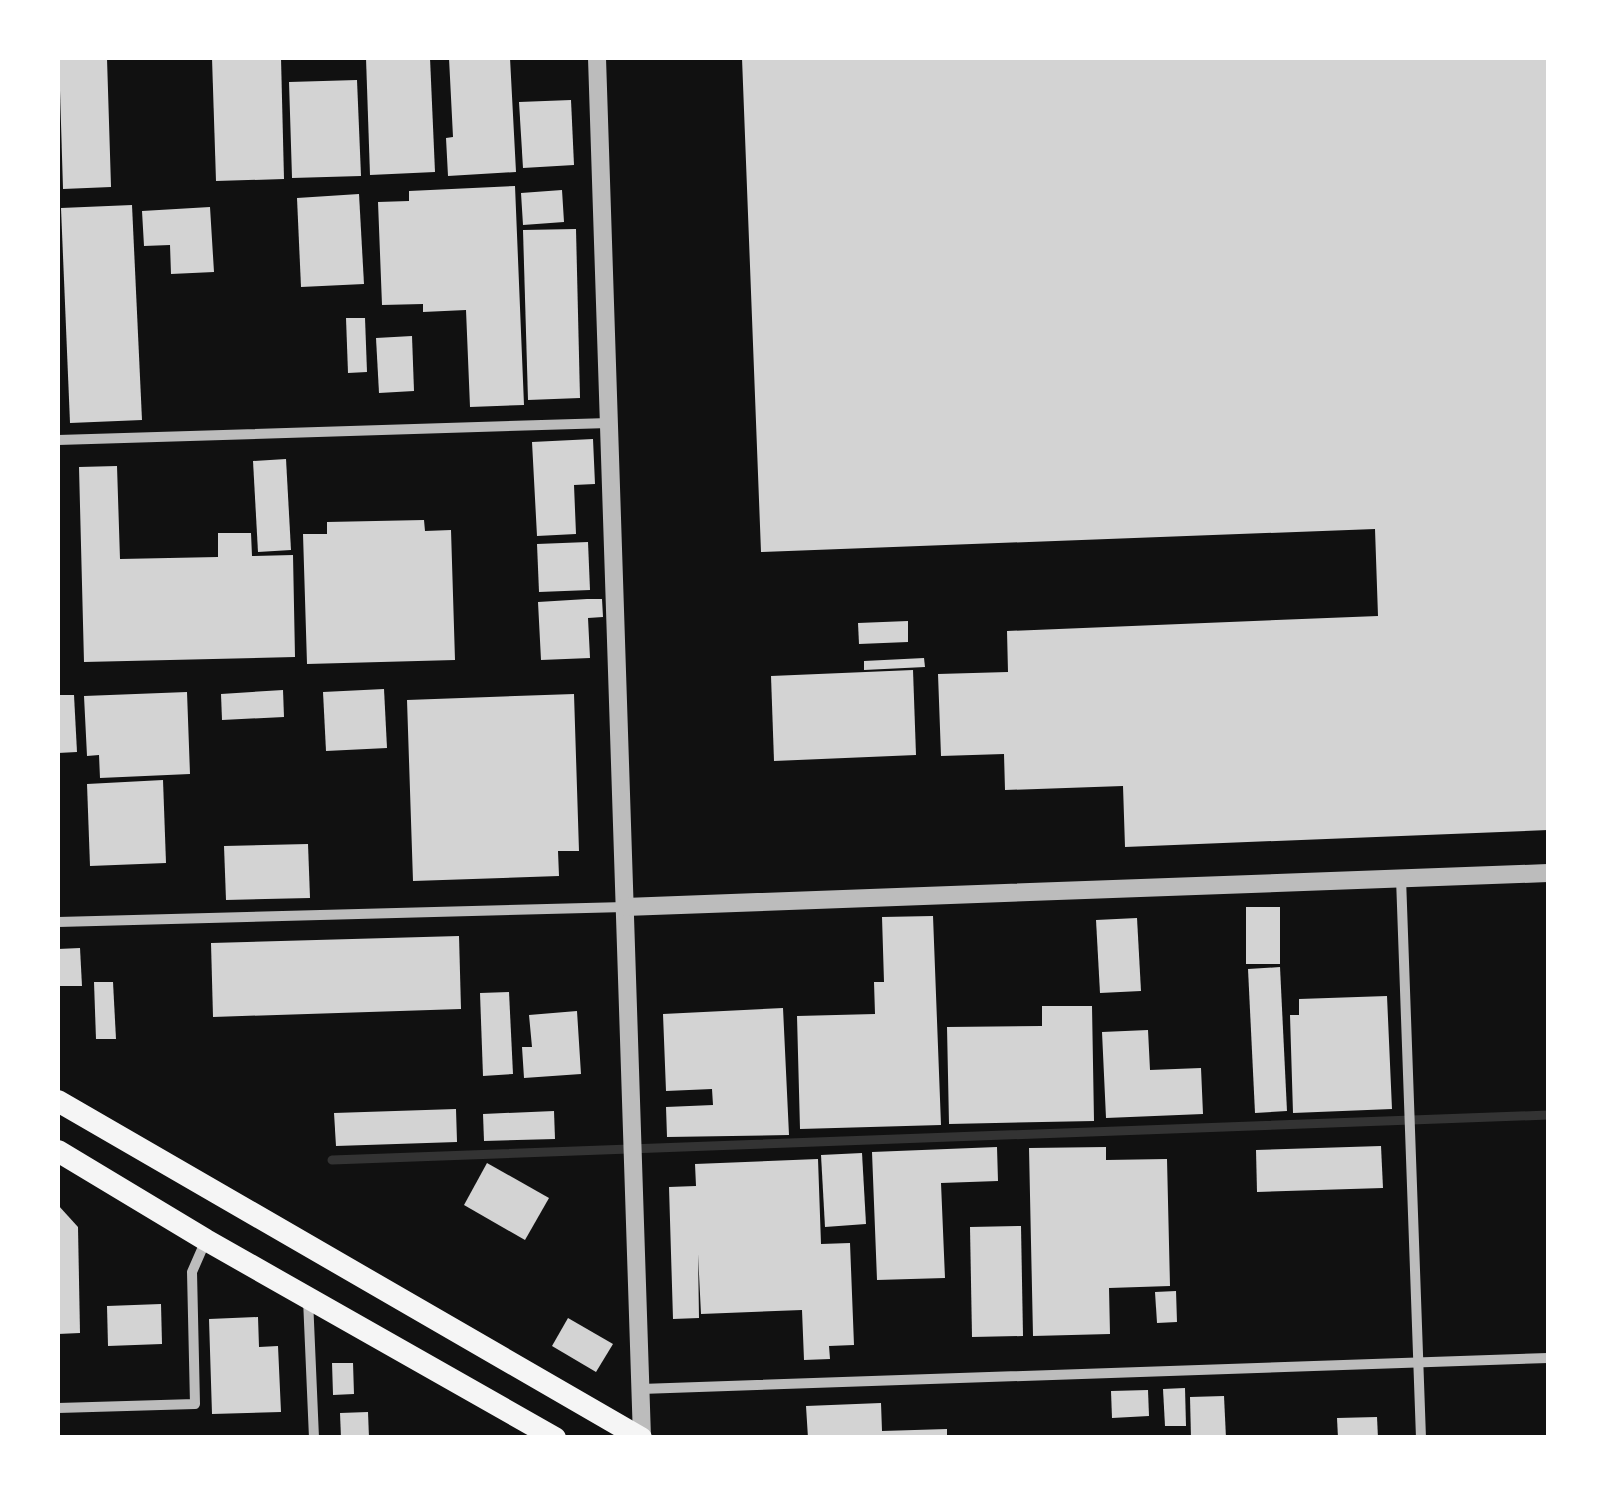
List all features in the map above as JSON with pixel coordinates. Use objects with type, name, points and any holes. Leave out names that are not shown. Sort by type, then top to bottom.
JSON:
[{"type":"highway","points":[[58,1101],[642,1438]]},
{"type":"highway","points":[[58,1151],[206,1240],[555,1438]]},
{"type":"street","points":[[597,58],[642,1438]]},
{"type":"street","points":[[58,440],[609,423]]},
{"type":"street","points":[[58,922],[625,907],[1548,872]]},
{"type":"street","points":[[1401,878],[1420,1438]]},
{"type":"street","points":[[58,1408],[195,1404],[192,1272],[206,1240]]},
{"type":"street","points":[[308,1295],[314,1438]]},
{"type":"street","points":[[641,1388],[1548,1358]]},
{"type":"building","points":[[59,58],[107,58],[111,187],[63,189]]},
{"type":"building","points":[[212,58],[281,58],[284,179],[216,181]]},
{"type":"building","points":[[366,58],[430,58],[435,172],[370,175]]},
{"type":"building","points":[[449,58],[510,58],[516,172],[448,176],[446,138],[453,137]]},
{"type":"building","points":[[742,58],[1548,58],[1548,830],[1125,847],[1123,786],[1005,790],[1004,754],[941,756],[938,674],[1008,672],[1007,631],[1378,616],[1375,529],[761,552]]},
{"type":"building","points":[[357,80],[361,176],[292,178],[289,82]]},
{"type":"building","points":[[571,100],[574,165],[523,168],[519,102]]},
{"type":"building","points":[[515,186],[524,405],[470,407],[466,310],[423,312],[423,304],[382,305],[378,202],[409,201],[409,191]]},
{"type":"building","points":[[562,190],[564,222],[523,225],[521,193]]},
{"type":"building","points":[[359,194],[364,284],[301,287],[297,198]]},
{"type":"building","points":[[132,205],[142,420],[70,423],[61,208]]},
{"type":"building","points":[[210,207],[214,272],[171,274],[170,245],[144,246],[142,211]]},
{"type":"building","points":[[576,229],[580,398],[528,400],[523,230]]},
{"type":"building","points":[[346,318],[365,318],[367,372],[348,373]]},
{"type":"building","points":[[412,336],[414,391],[379,393],[376,338]]},
{"type":"building","points":[[593,439],[595,484],[574,485],[576,534],[537,536],[532,442]]},
{"type":"building","points":[[286,459],[291,550],[258,552],[253,461]]},
{"type":"building","points":[[117,466],[120,559],[218,557],[218,533],[251,533],[252,556],[293,555],[295,657],[84,662],[79,467]]},
{"type":"building","points":[[424,520],[425,531],[451,530],[455,660],[307,664],[303,534],[327,534],[327,522]]},
{"type":"building","points":[[588,542],[590,590],[539,592],[537,544]]},
{"type":"building","points":[[602,599],[603,617],[588,618],[590,658],[541,660],[538,602]]},
{"type":"building","points":[[908,621],[908,642],[859,644],[858,623]]},
{"type":"building","points":[[924,658],[925,667],[864,670],[864,661]]},
{"type":"building","points":[[913,670],[916,755],[774,761],[771,676]]},
{"type":"building","points":[[384,689],[387,748],[326,751],[323,692]]},
{"type":"building","points":[[283,690],[284,717],[222,720],[221,694]]},
{"type":"building","points":[[187,692],[190,774],[100,778],[99,755],[87,756],[84,696]]},
{"type":"building","points":[[574,694],[579,851],[558,851],[559,876],[413,881],[407,700]]},
{"type":"building","points":[[58,695],[74,695],[77,752],[58,753]]},
{"type":"building","points":[[163,780],[166,863],[90,866],[87,784]]},
{"type":"building","points":[[308,844],[310,898],[226,900],[224,846]]},
{"type":"building","points":[[1246,907],[1280,907],[1280,964],[1246,964]]},
{"type":"building","points":[[933,916],[941,1125],[800,1129],[797,1016],[875,1014],[874,982],[884,982],[882,917]]},
{"type":"building","points":[[1137,918],[1141,991],[1100,993],[1096,920]]},
{"type":"building","points":[[459,936],[461,1009],[213,1017],[211,943]]},
{"type":"building","points":[[80,948],[82,986],[58,986],[58,949]]},
{"type":"building","points":[[1280,967],[1287,1111],[1255,1113],[1248,969]]},
{"type":"building","points":[[94,982],[113,982],[116,1039],[96,1039]]},
{"type":"building","points":[[509,992],[513,1074],[483,1076],[480,993]]},
{"type":"building","points":[[1387,996],[1392,1109],[1293,1113],[1290,1015],[1299,1015],[1299,999]]},
{"type":"building","points":[[1042,1006],[1092,1006],[1094,1121],[949,1124],[947,1027],[1042,1026]]},
{"type":"building","points":[[783,1008],[789,1135],[667,1137],[666,1107],[713,1105],[712,1089],[666,1091],[663,1014]]},
{"type":"building","points":[[577,1011],[581,1074],[524,1078],[522,1047],[532,1047],[529,1015]]},
{"type":"building","points":[[1148,1030],[1150,1070],[1201,1068],[1203,1114],[1106,1118],[1102,1032]]},
{"type":"building","points":[[456,1109],[457,1142],[336,1146],[334,1113]]},
{"type":"building","points":[[554,1111],[555,1139],[484,1141],[483,1114]]},
{"type":"building","points":[[1381,1146],[1383,1188],[1257,1192],[1256,1150]]},
{"type":"building","points":[[997,1147],[998,1181],[941,1183],[945,1278],[877,1280],[872,1152]]},
{"type":"building","points":[[1106,1147],[1106,1160],[1167,1159],[1170,1286],[1109,1288],[1110,1334],[1033,1336],[1029,1148]]},
{"type":"building","points":[[862,1153],[866,1224],[825,1227],[821,1155]]},
{"type":"building","points":[[818,1159],[821,1244],[850,1243],[854,1345],[829,1346],[830,1359],[804,1360],[802,1310],[701,1314],[698,1254],[699,1318],[673,1319],[669,1187],[696,1186],[695,1164]]},
{"type":"building","points":[[487,1163],[549,1198],[525,1240],[464,1205]]},
{"type":"building","points":[[58,1205],[78,1227],[80,1333],[58,1334]]},
{"type":"building","points":[[1021,1226],[1023,1336],[972,1337],[970,1227]]},
{"type":"building","points":[[1176,1291],[1177,1322],[1157,1323],[1155,1292]]},
{"type":"building","points":[[161,1304],[162,1344],[108,1346],[107,1306]]},
{"type":"building","points":[[258,1317],[259,1347],[278,1346],[281,1412],[212,1414],[209,1319]]},
{"type":"building","points":[[568,1318],[613,1344],[596,1372],[552,1346]]},
{"type":"building","points":[[332,1363],[353,1363],[354,1394],[333,1395]]},
{"type":"building","points":[[1185,1388],[1186,1426],[1165,1426],[1163,1389]]},
{"type":"building","points":[[1148,1390],[1149,1416],[1112,1418],[1111,1391]]},
{"type":"building","points":[[1224,1396],[1226,1438],[1191,1438],[1190,1397]]},
{"type":"building","points":[[881,1403],[882,1431],[947,1429],[947,1438],[808,1438],[806,1406]]},
{"type":"building","points":[[368,1412],[369,1438],[341,1438],[340,1413]]},
{"type":"building","points":[[1377,1417],[1378,1438],[1338,1438],[1337,1418]]},
{"type":"waterway","points":[[332,1160],[1548,1115]]}]
